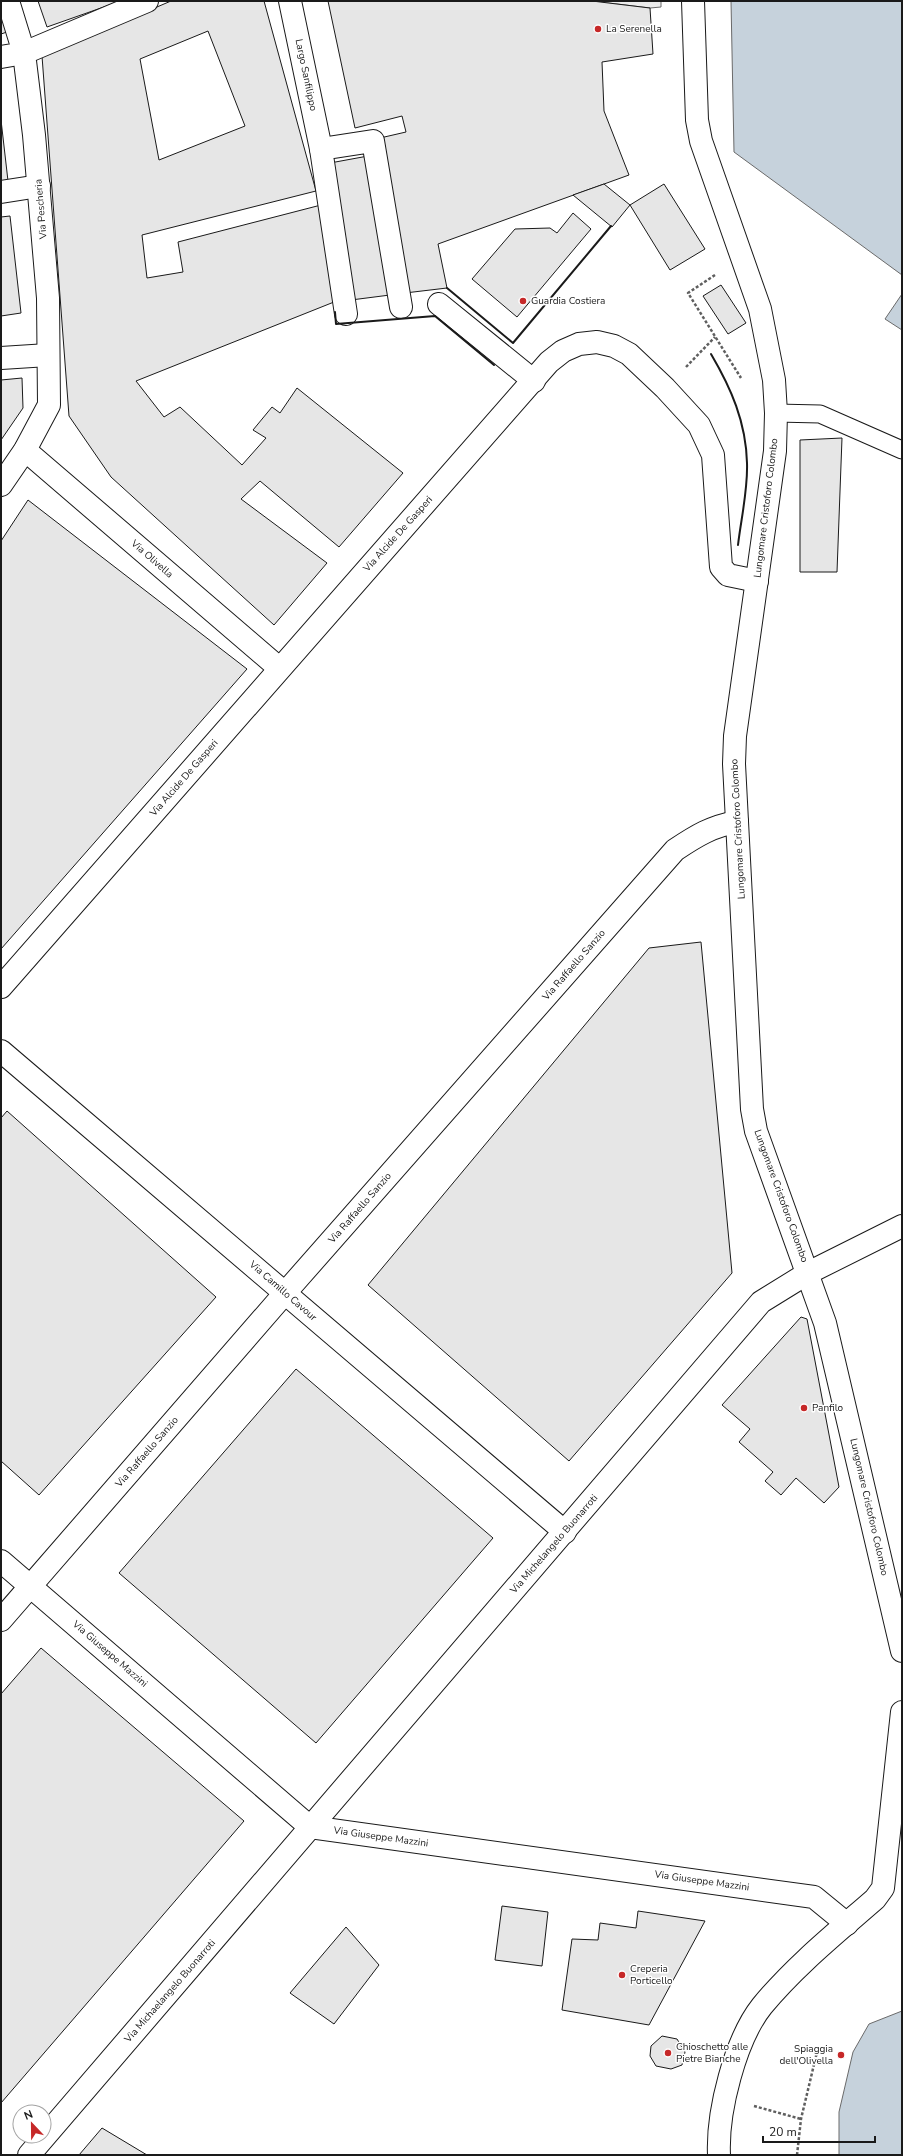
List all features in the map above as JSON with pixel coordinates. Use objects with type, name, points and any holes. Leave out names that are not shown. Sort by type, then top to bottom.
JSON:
[{"type":"street","name":"Via Pescheria","points":[[1,485],[25,450],[48,405],[48,298],[39,186],[24,53],[8,1]]},
{"type":"street","points":[[1,57],[24,53],[147,1]]},
{"type":"street","name":"Largo Sanfilippo","points":[[290,1],[321,149],[346,314]]},
{"type":"street","name":"Lungomare Cristoforo Colombo","points":[[693,1],[697,120],[701,141],[760,309],[774,380],[776,413],[775,451],[735,736],[734,764],[752,1109],[756,1131],[825,1323],[902,1651]]},
{"type":"street","points":[[321,149],[373,141],[401,307]]},
{"type":"street","points":[[1,192],[39,186]]},
{"type":"street","points":[[439,304],[534,381]]},
{"type":"street","name":"Via Alcide De Gasperi","points":[[1,988],[279,668],[534,381],[549,362],[563,351],[579,344],[596,342],[614,346],[629,354],[665,388],[699,425],[713,455],[720,567],[728,575],[757,581]]},
{"type":"street","points":[[1,358],[48,355]]},
{"type":"street","name":"Via Olivella","points":[[25,450],[279,668]]},
{"type":"street","name":"Via Raffaello Sanzio","points":[[1,1620],[285,1293],[675,850],[698,835],[719,825],[737,822]]},
{"type":"street","name":"Via Camillo Cavour","points":[[1,1051],[565,1532]]},
{"type":"street","name":"Via Michelangelo Buonarroti","points":[[310,1827],[761,1302],[808,1273],[902,1226]]},
{"type":"street","name":"Via Giuseppe Mazzini","points":[[1,1561],[310,1827],[814,1896],[846,1924]]},
{"type":"street","points":[[719,2155],[718,2141],[724,2097],[740,2046],[761,2007],[790,1975],[875,1899],[883,1888],[902,1712]]},
{"type":"street","name":"Via Michaelangelo Buonarroti","points":[[30,2155],[310,1827]]},
{"type":"lane","points":[[776,413],[820,414],[902,450]]},
{"type":"path","points":[[688,293],[743,382]]},
{"type":"path","points":[[665,388],[715,337]]},
{"type":"path","points":[[797,2155],[801,2119],[816,2052]]},
{"type":"path","points":[[724,2097],[801,2119]]},
{"type":"shaded area","points":[[592,1],[661,1],[661,7],[650,8]]},
{"type":"shaded area","points":[[731,1],[902,1],[902,275],[734,152]]},
{"type":"shaded area","points":[[902,294],[902,330],[885,319]]},
{"type":"shaded area","points":[[902,2011],[902,2155],[839,2155],[839,2112],[853,2052],[869,2024]]},
{"type":"building","points":[[38,1],[118,1],[118,2],[47,27]]},
{"type":"building","points":[[171,1],[264,1],[316,191],[142,235],[147,278],[183,272],[178,242],[321,205],[334,302],[136,381],[164,417],[180,407],[242,465],[266,438],[253,430],[272,407],[280,413],[297,388],[403,473],[339,547],[260,481],[241,499],[327,563],[274,625],[111,477],[69,416],[42,56]],"holes":[[[208,31],[245,126],[159,160],[140,59]]]},
{"type":"building","points":[[328,1],[592,1],[650,8],[653,54],[602,62],[604,111],[629,175],[438,244],[447,288],[405,293],[380,138],[406,132],[402,116],[355,128]]},
{"type":"building","points":[[1,13],[7,32],[1,34]]},
{"type":"building","points":[[1,120],[8,181],[1,182]]},
{"type":"building","points":[[368,156],[390,295],[351,300],[330,163]]},
{"type":"building","points":[[604,184],[630,205],[612,227],[573,195]]},
{"type":"building","points":[[664,184],[705,249],[670,270],[630,205]]},
{"type":"building","points":[[573,213],[591,229],[517,317],[472,279],[515,229],[550,228],[557,233]]},
{"type":"building","points":[[10,216],[21,313],[1,316],[1,217]]},
{"type":"building","points":[[721,285],[746,323],[728,334],[703,296]]},
{"type":"building","points":[[22,378],[23,408],[1,440],[1,380]]},
{"type":"building","points":[[842,438],[837,572],[800,572],[800,440]]},
{"type":"building","points":[[28,500],[247,669],[1,949],[1,541]]},
{"type":"building","points":[[701,942],[732,1273],[569,1461],[368,1285],[649,948]]},
{"type":"building","points":[[7,1111],[216,1297],[39,1495],[1,1461],[1,1118]]},
{"type":"building","points":[[801,1317],[807,1319],[839,1487],[824,1503],[796,1478],[781,1495],[765,1481],[773,1472],[739,1442],[750,1429],[722,1405]]},
{"type":"building","points":[[296,1369],[493,1538],[316,1743],[119,1573]]},
{"type":"building","points":[[41,1648],[244,1821],[1,2103],[1,1694]]},
{"type":"building","points":[[502,1906],[548,1912],[542,1966],[495,1960]]},
{"type":"building","name":"Creperia Porticello","points":[[638,1911],[705,1921],[649,2025],[562,2010],[572,1939],[598,1940],[600,1923],[636,1928]]},
{"type":"building","points":[[346,1927],[379,1965],[334,2024],[290,1993]]},
{"type":"building","points":[[662,2036],[677,2039],[685,2052],[682,2065],[671,2069],[656,2066],[650,2056],[651,2046]]},
{"type":"building","points":[[102,2128],[147,2155],[79,2155]]},
{"type":"wall","points":[[447,288],[513,343],[611,226]]},
{"type":"wall","points":[[335,312],[336,324],[435,316],[494,365]]},
{"type":"wall","points":[[711,354],[731,393],[744,433],[747,473],[738,545]]},
{"type":"place","name":"La Serenella","points":[[598,29]]},
{"type":"place","name":"Guardia Costiera","points":[[523,301]]},
{"type":"place","name":"Panfilo","points":[[804,1408]]},
{"type":"place","name":"Creperia Porticello","points":[[622,1975]]},
{"type":"place","name":"Chioschetto alle Pietre Bianche","points":[[668,2053]]},
{"type":"place","name":"Spiaggia dell'Olivella","points":[[841,2055]]}]
